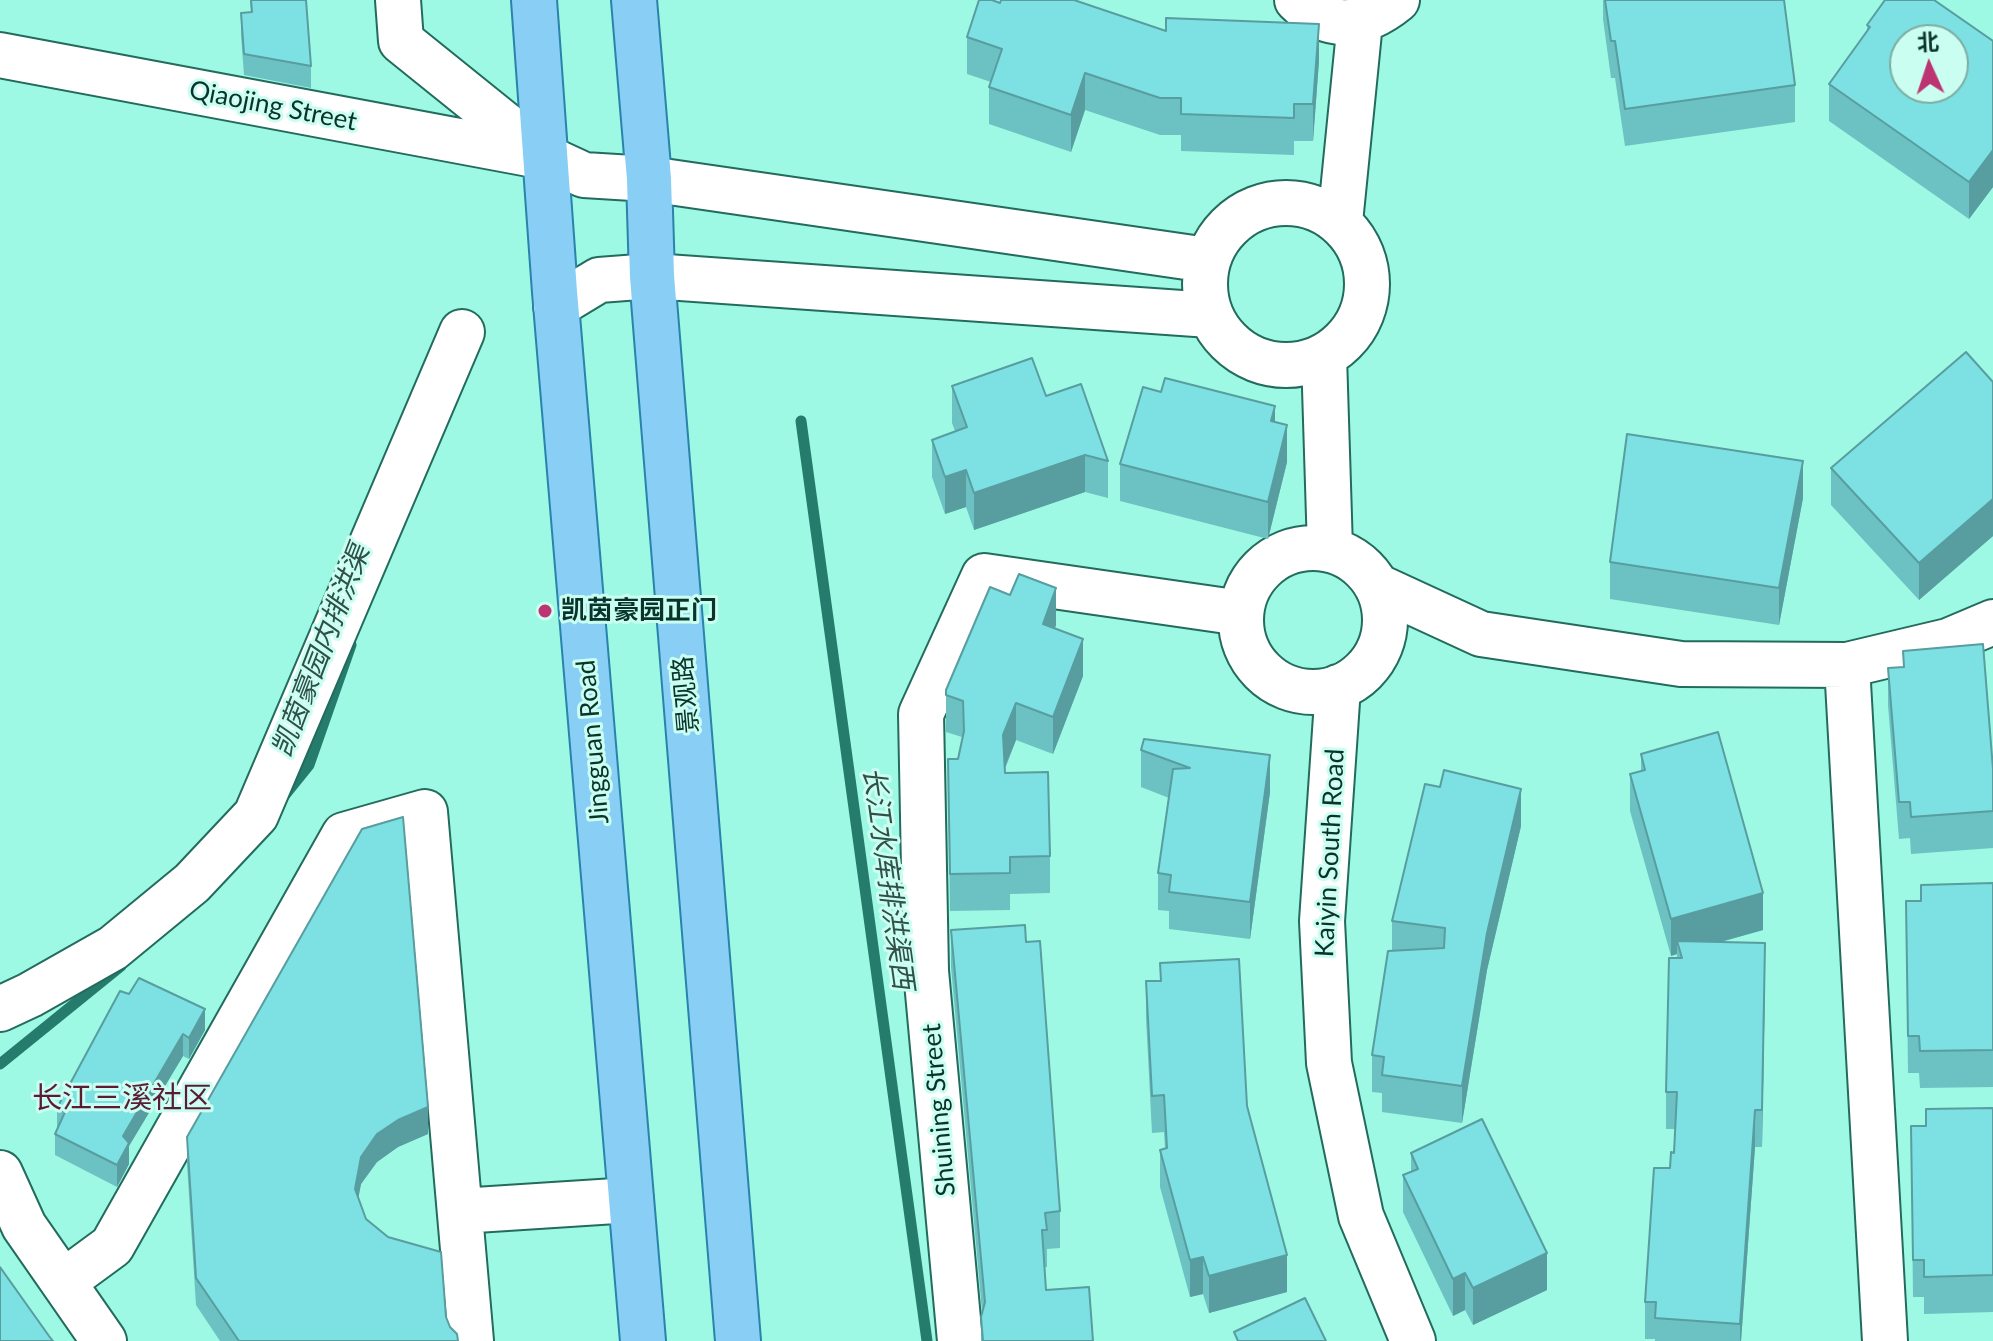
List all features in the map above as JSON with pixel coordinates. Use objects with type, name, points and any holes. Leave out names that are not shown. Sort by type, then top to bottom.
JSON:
[{"type":"main road","name":"Jingguan Road","points":[[534,0],[556,306],[643,1341]]},
{"type":"main road","name":"景观路","points":[[634,0],[649,179],[652,276],[738,1341]]},
{"type":"street","points":[[398,0],[401,41],[545,157],[584,175],[649,179],[1207,260]]},
{"type":"street","points":[[1297,0],[1316,16],[1337,22],[1360,22],[1380,14],[1397,0]]},
{"type":"street","points":[[1340,222],[1360,22]]},
{"type":"street","name":"Qiaojing Street","points":[[0,55],[545,157]]},
{"type":"street","points":[[1291,202],[1318,208],[1340,222],[1357,243],[1367,267],[1367,293],[1360,319],[1345,341],[1324,356],[1299,364],[1272,364],[1247,356],[1225,339],[1210,315],[1204,288],[1207,260],[1219,236],[1239,216],[1264,204],[1291,202]]},
{"type":"street","points":[[556,306],[599,280],[652,276],[1210,315]]},
{"type":"street","points":[[0,1009],[113,948],[192,883],[256,815],[462,332]]},
{"type":"street","points":[[1324,356],[1330,549]]},
{"type":"street","points":[[1379,587],[1387,615],[1384,638],[1374,659],[1359,676],[1338,687],[1316,692],[1292,689],[1270,678],[1253,660],[1243,637],[1241,613],[1248,589],[1262,569],[1281,554],[1305,547],[1330,549],[1352,558],[1379,587],[1481,634],[1681,664],[1847,665],[1948,641],[1993,622]]},
{"type":"street","name":"Shuining Street","points":[[960,1341],[926,971],[921,714],[984,576],[1241,613]]},
{"type":"street","points":[[1847,665],[1885,1341]]},
{"type":"street","name":"Kaiyin South Road","points":[[1338,687],[1322,921],[1329,1063],[1361,1216],[1413,1341]]},
{"type":"street","points":[[63,1282],[112,1246],[344,835],[425,812],[471,1341]]},
{"type":"street","points":[[0,1173],[24,1226],[104,1341]]},
{"type":"street","points":[[460,1211],[631,1200]]},
{"type":"building","points":[[251,0],[306,0],[311,66],[244,54],[241,13],[252,12]]},
{"type":"building","points":[[979,0],[1000,3],[1001,0],[1074,0],[1166,31],[1166,18],[1319,24],[1313,104],[1294,104],[1294,118],[1181,114],[1181,98],[1160,98],[1085,73],[1071,115],[989,87],[1002,49],[967,37]]},
{"type":"building","points":[[1605,0],[1784,0],[1795,85],[1625,109],[1615,41],[1611,41]]},
{"type":"building","points":[[1885,0],[1934,0],[1969,24],[1889,24],[1889,104],[1969,104],[1969,24],[1993,41],[1993,150],[1969,182],[1829,84],[1870,27],[1867,25]]},
{"type":"building","points":[[1966,352],[1993,382],[1993,499],[1919,563],[1831,468]]},
{"type":"building","points":[[1032,358],[1046,396],[1081,384],[1108,461],[1085,455],[974,493],[966,470],[945,477],[932,440],[967,427],[952,386]]},
{"type":"building","points":[[1165,378],[1275,406],[1271,421],[1287,425],[1268,502],[1120,464],[1143,387],[1161,392]]},
{"type":"building","points":[[1627,434],[1803,461],[1779,588],[1610,562]]},
{"type":"building","points":[[1019,574],[1056,588],[1043,624],[1083,639],[1053,717],[1016,703],[1003,735],[1005,773],[1048,772],[1050,856],[1010,857],[1010,873],[950,874],[948,759],[958,759],[964,731],[963,701],[946,695],[946,690],[990,587],[1010,595]]},
{"type":"building","points":[[1983,644],[1993,769],[1993,811],[1911,817],[1910,802],[1899,802],[1888,668],[1904,667],[1903,651]]},
{"type":"building","points":[[1718,732],[1763,893],[1671,919],[1630,774],[1645,770],[1641,754]]},
{"type":"building","points":[[1144,739],[1270,755],[1250,902],[1169,892],[1171,875],[1158,873],[1173,769],[1190,768],[1141,750]]},
{"type":"building","points":[[1444,770],[1521,789],[1487,933],[1462,1086],[1382,1075],[1384,1057],[1372,1055],[1388,951],[1444,948],[1445,928],[1392,921],[1425,784],[1440,787]]},
{"type":"building","points":[[403,817],[428,1107],[398,1120],[377,1134],[361,1157],[355,1189],[366,1219],[388,1237],[441,1252],[446,1317],[458,1341],[239,1341],[196,1278],[187,1137],[362,829]]},
{"type":"building","points":[[1993,883],[1993,1050],[1920,1051],[1919,1036],[1908,1036],[1906,901],[1921,901],[1921,885]]},
{"type":"building","points":[[1025,925],[1026,942],[1040,941],[1060,1211],[1045,1213],[1047,1230],[1042,1230],[1046,1290],[1089,1287],[1093,1341],[983,1341],[981,1317],[985,1302],[951,930]]},
{"type":"building","points":[[1677,941],[1765,943],[1762,1110],[1755,1110],[1740,1324],[1655,1318],[1656,1302],[1645,1302],[1654,1168],[1670,1168],[1671,1152],[1674,1153],[1677,1092],[1666,1092],[1669,958],[1682,958]]},
{"type":"building","points":[[1239,959],[1247,1106],[1287,1255],[1209,1276],[1203,1257],[1190,1260],[1160,1150],[1167,1148],[1164,1095],[1152,1096],[1146,981],[1161,981],[1160,963]]},
{"type":"building","points":[[139,978],[205,1009],[189,1038],[183,1034],[123,1136],[129,1143],[117,1165],[55,1134],[65,1112],[57,1108],[120,991],[129,994]]},
{"type":"building","points":[[1993,1108],[1993,1275],[1924,1277],[1924,1260],[1913,1260],[1911,1126],[1926,1126],[1926,1109]]},
{"type":"building","points":[[1482,1119],[1547,1253],[1473,1288],[1465,1273],[1453,1279],[1403,1175],[1418,1169],[1411,1153]]},
{"type":"building","points":[[0,1267],[49,1336],[53,1341],[0,1341]]},
{"type":"building","points":[[1305,1298],[1326,1341],[1238,1341],[1234,1332]]},
{"type":"waterway","name":"长江水库排洪渠西","points":[[801,421],[927,1341]]},
{"type":"waterway","name":"凯茵豪园内排洪渠","points":[[284,796],[309,765],[351,645]]},
{"type":"waterway","name":"凯茵豪园内排洪渠","points":[[0,1064],[121,966]]},
{"type":"place","name":"凯茵豪园正门","points":[[545,611]]},
{"type":"district","name":"长江三溪社区","points":[[122,1098]]}]
